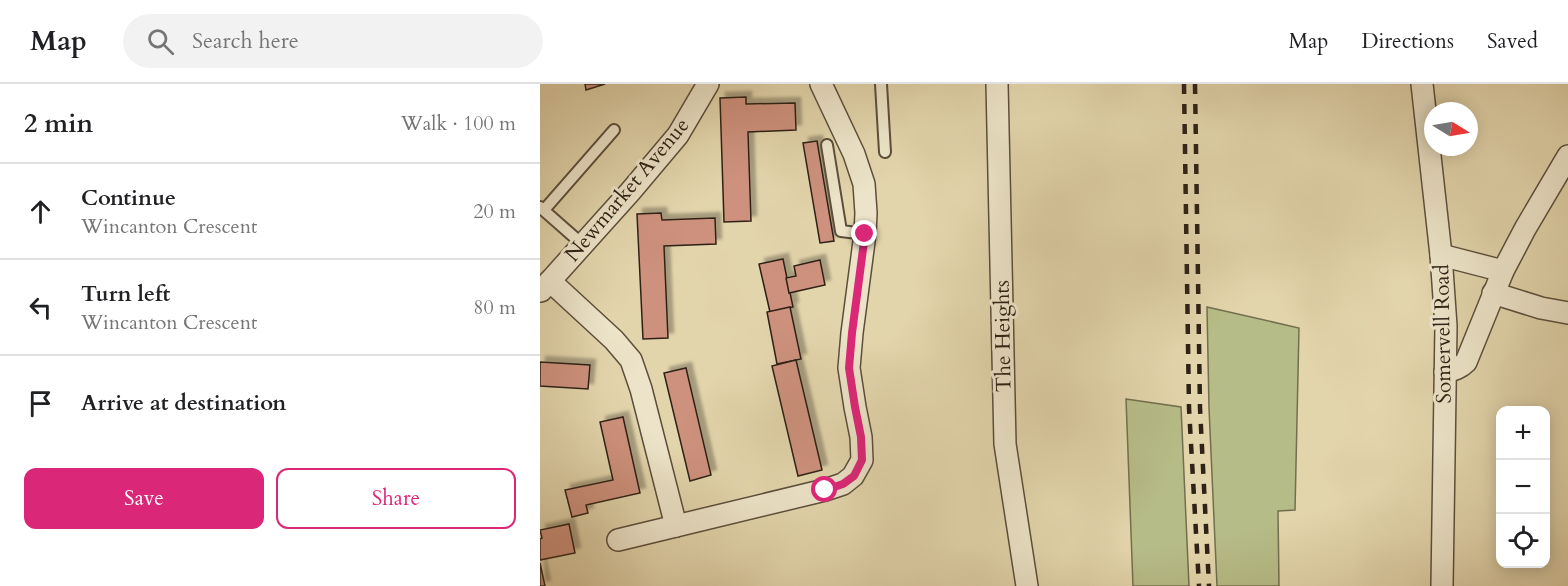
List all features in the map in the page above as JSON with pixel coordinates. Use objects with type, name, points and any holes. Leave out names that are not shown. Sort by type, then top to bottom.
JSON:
[{"type":"street","name":"Newmarket Avenue","points":[[545,287],[678,135],[708,84]]},
{"type":"street","points":[[618,540],[825,490],[843,484],[854,476],[862,460],[861,437],[849,368],[865,234],[864,184],[854,153],[821,84]]},
{"type":"street","name":"The Heights","points":[[998,84],[1005,444],[1027,586]]},
{"type":"street","name":"Somervell Road","points":[[1422,84],[1441,255],[1446,326],[1442,586]]},
{"type":"street","points":[[1445,372],[1454,370],[1466,362],[1503,271],[1568,156]]},
{"type":"street","points":[[1441,255],[1503,271]]},
{"type":"street","points":[[545,287],[614,340],[631,360],[641,389],[676,526]]},
{"type":"street","points":[[1493,292],[1541,308],[1568,313]]},
{"type":"lane","points":[[881,84],[885,152]]},
{"type":"lane","points":[[582,244],[542,209],[614,130]]},
{"type":"lane","points":[[828,145],[841,231],[865,234]]},
{"type":"green space","points":[[1207,307],[1299,328],[1295,510],[1278,511],[1279,586],[1217,586]]},
{"type":"green space","points":[[1126,399],[1181,407],[1189,586],[1133,586]]},
{"type":"building","points":[[585,84],[605,84],[586,90]]},
{"type":"building","points":[[746,97],[746,104],[795,103],[796,130],[748,132],[751,221],[724,222],[720,98]]},
{"type":"building","points":[[817,141],[834,241],[820,243],[803,143]]},
{"type":"building","points":[[661,213],[662,220],[715,218],[716,244],[664,246],[668,338],[643,339],[637,214]]},
{"type":"building","points":[[783,259],[793,307],[770,312],[759,264]]},
{"type":"building","points":[[820,260],[825,285],[789,293],[786,278],[796,276],[794,266]]},
{"type":"building","points":[[790,307],[801,359],[777,364],[767,312]]},
{"type":"building","points":[[796,360],[822,470],[798,476],[772,366]]},
{"type":"building","points":[[540,362],[590,365],[588,389],[540,386]]},
{"type":"building","points":[[686,368],[711,475],[690,481],[664,373]]},
{"type":"building","points":[[623,417],[640,493],[586,505],[588,513],[572,517],[565,490],[613,480],[600,422]]},
{"type":"building","points":[[569,524],[575,553],[540,560],[540,539],[542,538],[540,530]]},
{"type":"building","points":[[540,563],[545,586],[540,586]]},
{"type":"railway","points":[[1184,84],[1189,408],[1199,586]]},
{"type":"railway","points":[[1195,84],[1200,408],[1209,586]]},
{"type":"route","points":[[825,490],[843,484],[854,476],[862,460],[861,437],[849,368],[865,234]]}]
